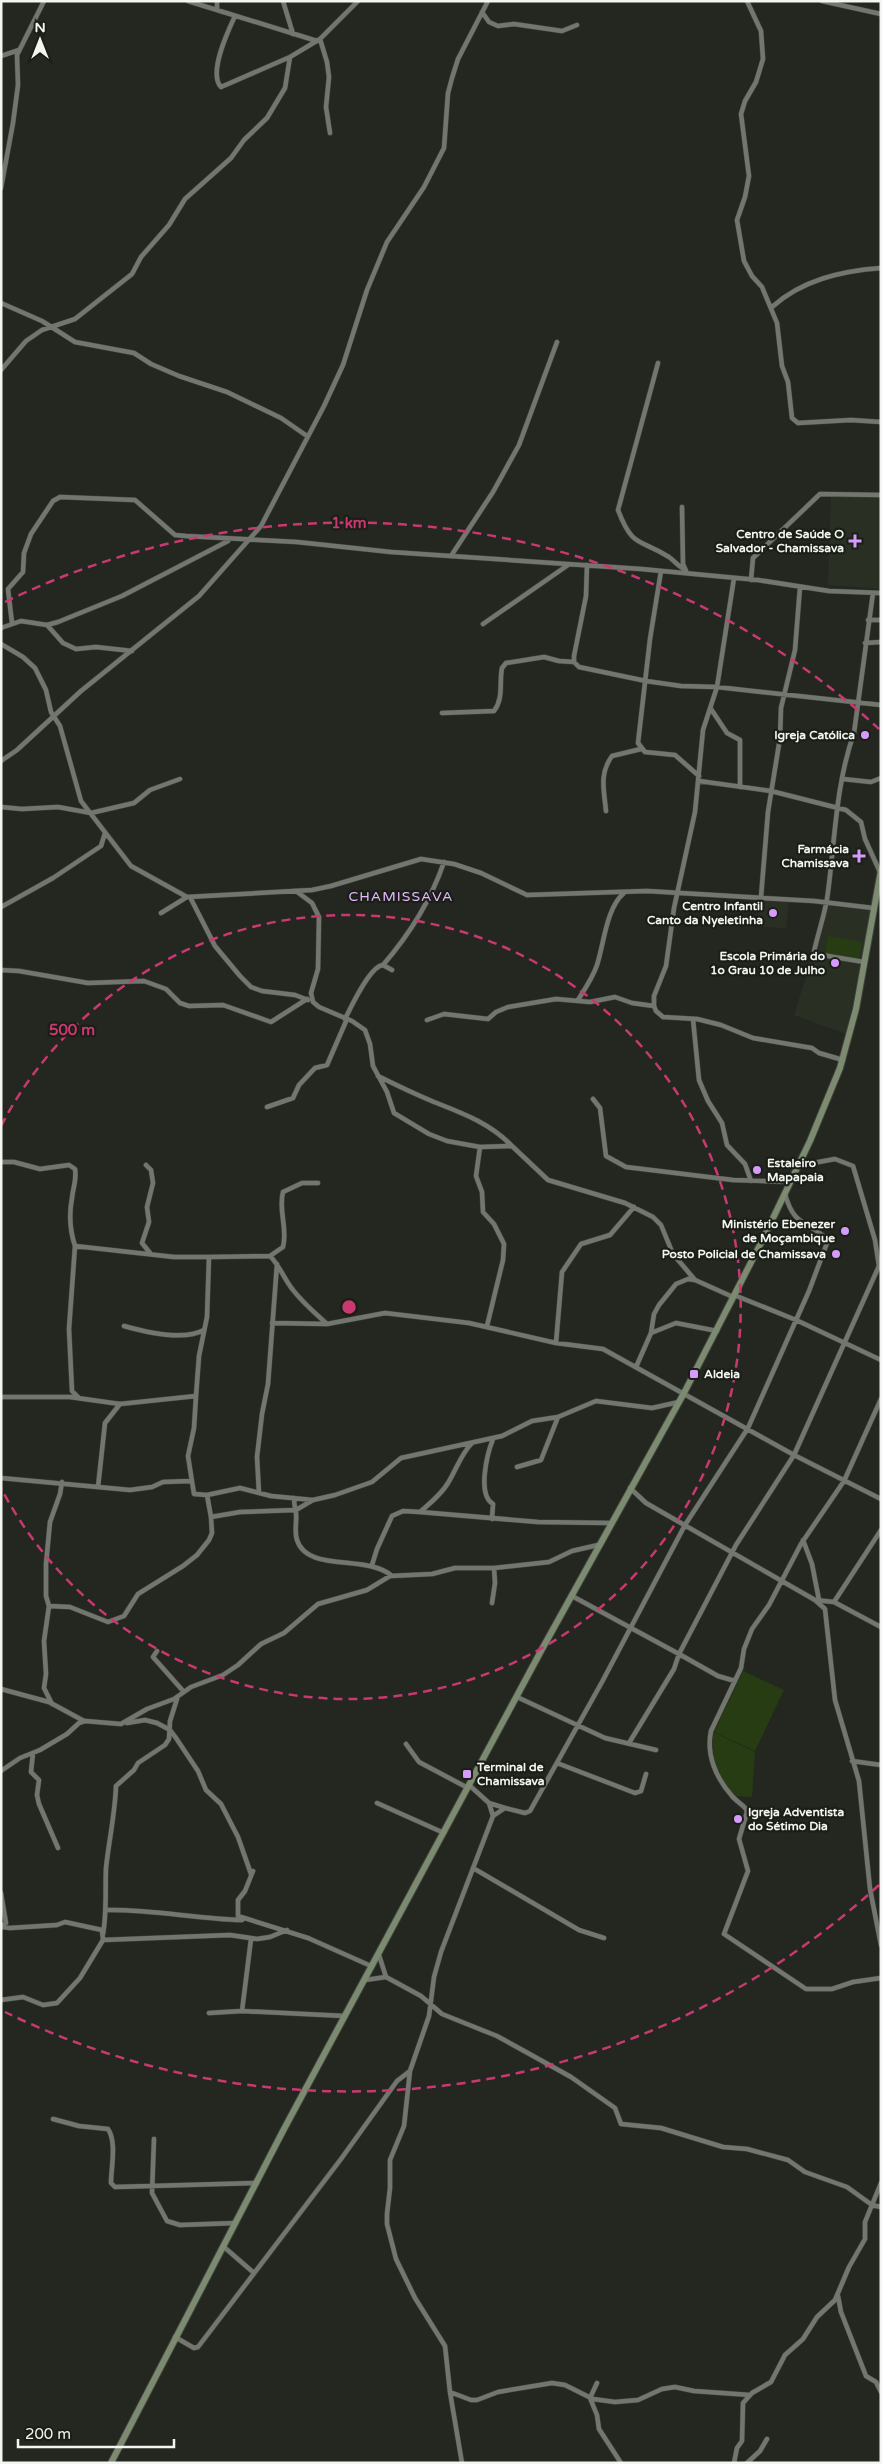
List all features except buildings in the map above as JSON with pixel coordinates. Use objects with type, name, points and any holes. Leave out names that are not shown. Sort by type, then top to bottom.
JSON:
[{"type":"street","points":[[1,188],[13,123],[19,50],[33,28],[44,1]]},
{"type":"street","points":[[188,1],[318,40]]},
{"type":"street","points":[[216,10],[217,1]]},
{"type":"street","points":[[283,1],[293,34]]},
{"type":"street","points":[[235,16],[221,49],[218,74],[219,86],[225,86],[250,73],[290,57],[318,40],[358,1]]},
{"type":"street","points":[[1,761],[17,750],[132,650],[199,596],[261,526],[324,406],[343,365],[367,290],[381,254],[424,186],[444,148],[448,93],[452,78],[458,58],[488,1]]},
{"type":"street","points":[[747,1],[761,31],[763,59],[756,82],[745,101],[741,114],[749,176],[745,198],[737,220],[744,261],[752,276],[762,287],[772,307],[777,323],[782,366],[788,382],[794,421],[851,420],[881,422]]},
{"type":"street","points":[[822,1],[881,14]]},
{"type":"street","points":[[482,12],[489,22],[498,26],[514,24],[562,31],[577,25]]},
{"type":"street","points":[[318,40],[327,62],[329,78],[326,107],[330,133]]},
{"type":"street","points":[[1,56],[19,50]]},
{"type":"street","points":[[1,370],[26,341],[52,327],[76,319],[132,274],[141,257],[169,225],[185,199],[231,158],[244,140],[267,118],[284,88],[290,57]]},
{"type":"street","points":[[772,307],[798,288],[819,280],[852,271],[881,268]]},
{"type":"street","points":[[1,303],[52,327],[75,342],[134,353],[151,364],[179,376],[227,392],[269,411],[307,436]]},
{"type":"street","points":[[451,556],[493,492],[519,445],[557,342]]},
{"type":"street","points":[[658,363],[618,510],[628,534],[668,556],[686,571]]},
{"type":"street","points":[[751,580],[753,558],[820,494],[881,495]]},
{"type":"street","points":[[12,623],[8,588],[23,572],[24,553],[31,534],[53,501],[60,497],[135,500],[175,535],[298,542],[391,552],[686,571],[829,592],[881,593]]},
{"type":"street","points":[[682,507],[686,571]]},
{"type":"street","points":[[1,628],[21,621],[47,625],[58,622],[122,596],[232,539]]},
{"type":"street","points":[[483,624],[568,564]]},
{"type":"street","points":[[574,662],[586,596],[586,565]]},
{"type":"street","points":[[111,2463],[371,1966],[379,1955],[598,1545],[717,1331],[798,1166],[843,1060],[856,1008],[881,871],[865,838],[861,822],[853,814],[838,807],[771,791],[699,779],[676,755],[645,752],[641,749],[638,743],[650,639],[661,570]]},
{"type":"street","points":[[734,578],[717,687],[703,730],[699,779],[679,893],[674,908],[666,966],[654,996],[654,1006],[658,1015],[663,1017],[693,1019],[721,1025],[753,1038],[812,1048],[820,1054],[843,1060]]},
{"type":"street","points":[[761,897],[771,791],[780,738],[781,708],[795,650],[800,587]]},
{"type":"street","points":[[864,962],[814,953],[826,902],[838,807],[848,750],[854,734],[873,593]]},
{"type":"street","points":[[868,620],[881,620]]},
{"type":"street","points":[[47,625],[63,643],[76,648],[96,647],[132,650]]},
{"type":"street","points":[[865,644],[881,642]]},
{"type":"street","points":[[1,644],[23,657],[35,668],[46,690],[54,716],[60,726],[78,794],[91,813],[131,866],[188,897],[215,946],[251,987],[262,992],[307,999],[319,1007],[360,1026],[367,1032],[376,1075],[397,1116],[438,1138],[461,1145],[480,1147],[512,1146]]},
{"type":"street","points":[[442,713],[494,710],[501,689],[502,668],[506,663],[544,657],[574,662],[586,669],[646,681],[881,705]]},
{"type":"street","points":[[711,709],[727,733],[740,740],[740,787]]},
{"type":"street","points":[[606,811],[602,778],[606,764],[612,756],[641,749]]},
{"type":"street","points":[[844,779],[871,782],[881,778]]},
{"type":"street","points":[[1,807],[22,809],[58,807],[91,813],[134,803],[150,790],[180,779]]},
{"type":"street","points":[[1,907],[53,878],[101,846],[105,832]]},
{"type":"street","points":[[161,913],[188,897],[331,886],[414,860],[444,862],[482,873],[527,895],[564,892],[647,891],[761,897],[873,908]]},
{"type":"street","points":[[383,965],[397,949],[430,898],[444,862]]},
{"type":"street","points":[[295,890],[312,903],[319,917],[318,969],[311,993],[313,1002]]},
{"type":"street","points":[[578,1000],[596,967],[602,940],[610,923],[614,904],[625,892]]},
{"type":"street","points":[[267,1107],[292,1098],[299,1085],[315,1068],[327,1065],[346,1019],[367,980],[377,966],[383,965],[392,970]]},
{"type":"street","points":[[1,970],[19,971],[88,983],[144,981],[166,989],[180,1002],[189,1006],[223,1004],[271,1022],[307,999]]},
{"type":"street","points":[[427,1020],[444,1014],[488,1019],[496,1012],[515,1005],[556,999],[590,1002],[615,997],[632,1003],[654,1006]]},
{"type":"street","points":[[693,1019],[699,1080],[708,1101],[722,1123],[727,1145],[746,1164],[751,1181]]},
{"type":"street","points":[[376,1075],[419,1096],[460,1111],[484,1124],[512,1146],[548,1180],[634,1207],[658,1221],[673,1254],[695,1280]]},
{"type":"street","points":[[593,1099],[600,1108],[603,1146],[608,1158],[626,1167],[751,1181],[790,1182]]},
{"type":"street","points":[[480,1147],[476,1176],[482,1192],[483,1212],[494,1224],[504,1244],[503,1260],[486,1326]]},
{"type":"street","points":[[629,1743],[674,1669],[679,1654],[732,1552],[794,1455],[878,1270],[880,1263],[875,1240],[851,1164],[830,1160],[798,1166]]},
{"type":"street","points":[[1,1162],[14,1162],[40,1169],[69,1165],[76,1169],[77,1178],[72,1198],[70,1222],[75,1246],[69,1330],[72,1391],[81,1398]]},
{"type":"street","points":[[146,1165],[151,1170],[153,1183],[147,1207],[149,1222],[142,1243],[151,1254]]},
{"type":"street","points":[[75,1246],[151,1254],[208,1257],[270,1256],[283,1247],[286,1239],[280,1209],[283,1192],[302,1183],[318,1183]]},
{"type":"street","points":[[406,1744],[419,1762],[469,1786],[489,1803],[524,1812],[530,1811],[685,1525],[748,1428],[796,1320],[827,1241],[825,1236],[797,1218],[790,1209],[785,1192]]},
{"type":"street","points":[[556,1343],[562,1272],[581,1244],[610,1235],[634,1207]]},
{"type":"street","points":[[270,1256],[291,1288],[307,1307],[327,1324]]},
{"type":"street","points":[[208,1257],[204,1330],[194,1428],[188,1456],[190,1481],[194,1494],[207,1495],[240,1488],[259,1493],[313,1500],[372,1482],[401,1458],[493,1439],[532,1421],[558,1417],[596,1401],[652,1408],[679,1402]]},
{"type":"street","points":[[259,1493],[257,1457],[268,1384],[277,1264]]},
{"type":"street","points":[[636,1367],[650,1333],[656,1309],[672,1286],[688,1279],[695,1280],[796,1320],[881,1360]]},
{"type":"street","points":[[272,1323],[327,1324],[348,1322],[385,1313],[486,1326],[556,1343],[604,1349],[794,1455],[881,1499]]},
{"type":"street","points":[[650,1333],[676,1323],[717,1331]]},
{"type":"street","points":[[124,1326],[144,1332],[181,1335],[192,1335],[204,1330]]},
{"type":"street","points":[[1,1397],[81,1398],[120,1404],[196,1396]]},
{"type":"street","points":[[881,1399],[844,1481],[804,1540],[747,1640],[741,1668],[710,1735],[710,1750],[716,1773],[733,1798],[744,1806],[747,1812],[739,1840],[748,1871],[724,1934],[806,1989],[832,1989],[846,1983],[881,1978]]},
{"type":"street","points":[[98,1487],[105,1423],[120,1404]]},
{"type":"street","points":[[517,1467],[540,1460],[558,1417]]},
{"type":"street","points":[[492,1519],[493,1504],[486,1500],[485,1492],[486,1461],[493,1439]]},
{"type":"street","points":[[420,1512],[442,1491],[473,1442]]},
{"type":"street","points":[[1,1478],[141,1490],[163,1482],[190,1481]]},
{"type":"street","points":[[52,1704],[44,1688],[46,1674],[44,1642],[48,1606],[46,1596],[46,1564],[52,1512],[60,1494],[62,1482]]},
{"type":"street","points":[[630,1488],[646,1503],[780,1582],[817,1600],[834,1602],[880,1626]]},
{"type":"street","points":[[48,1606],[70,1607],[108,1622],[124,1616],[138,1594],[197,1555],[210,1540],[212,1533],[211,1517],[207,1495]]},
{"type":"street","points":[[294,1498],[296,1539],[310,1556],[337,1562],[372,1565],[387,1571],[392,1576]]},
{"type":"street","points":[[211,1517],[240,1512],[294,1510],[302,1508],[313,1500]]},
{"type":"street","points":[[372,1565],[376,1549],[392,1516],[403,1511],[538,1522],[611,1523]]},
{"type":"street","points":[[834,1602],[881,1530]]},
{"type":"street","points":[[804,1540],[812,1564],[817,1600],[825,1609],[827,1616],[829,1662],[835,1700],[861,1794],[870,1889],[881,1944]]},
{"type":"street","points":[[1,2000],[28,1997],[43,2005],[57,2003],[80,1978],[103,1940],[107,1910],[106,1870],[110,1831],[115,1816],[116,1786],[142,1759],[165,1745],[169,1739],[174,1703],[184,1692],[233,1669],[260,1644],[284,1633],[318,1604],[366,1590],[392,1576],[432,1574],[455,1568],[494,1568],[549,1562],[572,1552],[598,1545]]},
{"type":"street","points":[[492,1603],[495,1583],[494,1568]]},
{"type":"street","points":[[572,1596],[718,1676],[735,1681]]},
{"type":"street","points":[[157,1651],[153,1657],[184,1692]]},
{"type":"street","points":[[1,1689],[52,1704],[85,1721],[115,1724],[145,1720],[170,1730],[198,1771],[206,1790],[220,1804],[238,1837],[252,1872],[245,1891],[238,1900],[238,1916],[243,1920]]},
{"type":"street","points":[[126,1722],[147,1709],[179,1696]]},
{"type":"street","points":[[517,1697],[605,1738],[656,1750]]},
{"type":"street","points":[[1,1771],[20,1758],[67,1734],[79,1723],[85,1721]]},
{"type":"street","points":[[33,1753],[31,1772],[39,1780],[39,1804],[58,1848]]},
{"type":"street","points":[[852,1760],[881,1765]]},
{"type":"street","points":[[557,1763],[635,1793],[641,1791],[646,1774]]},
{"type":"street","points":[[377,1803],[444,1833]]},
{"type":"street","points":[[462,2463],[444,2346],[415,2298],[396,2259],[387,2224],[390,2160],[404,2126],[410,2071],[431,2005],[434,1977],[441,1952],[492,1816],[489,1803]]},
{"type":"street","points":[[492,1816],[505,1808]]},
{"type":"street","points":[[473,1868],[579,1930],[604,1938]]},
{"type":"street","points":[[1,1893],[6,1923],[1,1927]]},
{"type":"street","points":[[107,1910],[243,1920],[287,1930],[371,1966]]},
{"type":"street","points":[[1,1927],[18,1928],[57,1925],[65,1922],[102,1930],[103,1934]]},
{"type":"street","points":[[103,1940],[230,1935],[251,1939],[270,1937],[287,1930]]},
{"type":"street","points":[[242,2011],[251,1939]]},
{"type":"street","points":[[379,1955],[386,1978]]},
{"type":"street","points":[[365,1980],[386,1978],[421,1996],[442,2014],[497,2036],[570,2077],[615,2108],[621,2124],[661,2128],[723,2147],[744,2148],[788,2160],[805,2172],[848,2187],[872,2205],[881,2207]]},
{"type":"street","points":[[209,2013],[242,2011],[345,2016]]},
{"type":"street","points":[[176,2337],[196,2348],[355,2142],[397,2082],[410,2071]]},
{"type":"street","points":[[53,2119],[79,2126],[108,2129],[112,2134],[111,2183],[115,2187],[257,2183]]},
{"type":"street","points":[[154,2139],[152,2192],[157,2198],[164,2216],[173,2224],[236,2223]]},
{"type":"street","points":[[734,2463],[737,2448],[742,2440],[743,2403],[750,2395],[771,2382],[785,2355],[805,2337],[810,2326],[832,2305],[849,2267],[866,2237],[865,2222],[881,2183]]},
{"type":"street","points":[[865,2200],[875,2197]]},
{"type":"street","points":[[224,2247],[254,2273]]},
{"type":"street","points":[[838,2295],[840,2312],[866,2376],[876,2382],[881,2392]]},
{"type":"street","points":[[450,2392],[471,2400],[477,2400],[498,2392],[552,2383],[565,2385],[590,2398],[629,2401],[651,2396],[662,2389],[675,2387],[694,2391],[750,2395]]},
{"type":"street","points":[[597,2383],[590,2398],[597,2415],[599,2429],[621,2463]]},
{"type":"street","points":[[747,2463],[760,2451],[767,2440]]},
{"type":"shaded area","name":"Centro de Saúde O Salvador - Chamissava","points":[[831,496],[881,497],[881,589],[828,585]]},
{"type":"shaded area","name":"Centro Infantil Canto da Nyeletinha","points":[[760,898],[789,901],[786,929],[757,926]]},
{"type":"shaded area","name":"Escola Primária do 1o Grau 10 de Julho","points":[[828,906],[871,910],[846,1034],[794,1015]]},
{"type":"green space","points":[[828,936],[862,942],[859,960],[825,954]]},
{"type":"green space","points":[[743,1671],[784,1690],[755,1751],[714,1732]]},
{"type":"green space","points":[[713,1732],[755,1752],[752,1797],[733,1796],[723,1780],[714,1759]]},
{"type":"place","name":"Centro de Saúde O Salvador - Chamissava","points":[[855,541]]},
{"type":"place","name":"Igreja Católica","points":[[865,735]]},
{"type":"place","name":"Farmácia Chamissava","points":[[859,856]]},
{"type":"place","name":"Centro Infantil Canto da Nyeletinha","points":[[773,913]]},
{"type":"place","name":"Escola Primária do 1o Grau 10 de Julho","points":[[835,963]]},
{"type":"place","name":"Estaleiro Mapapaia","points":[[757,1170]]},
{"type":"place","name":"Ministério Ebenezer de Moçambique","points":[[845,1231]]},
{"type":"place","name":"Posto Policial de Chamissava","points":[[836,1254]]},
{"type":"place","name":"Aldeia","points":[[694,1374]]},
{"type":"place","name":"Terminal de Chamissava","points":[[467,1774]]},
{"type":"place","name":"Igreja Adventista do Sétimo Dia","points":[[738,1819]]},
{"type":"district","name":"CHAMISSAVA","points":[[401,896]]}]
